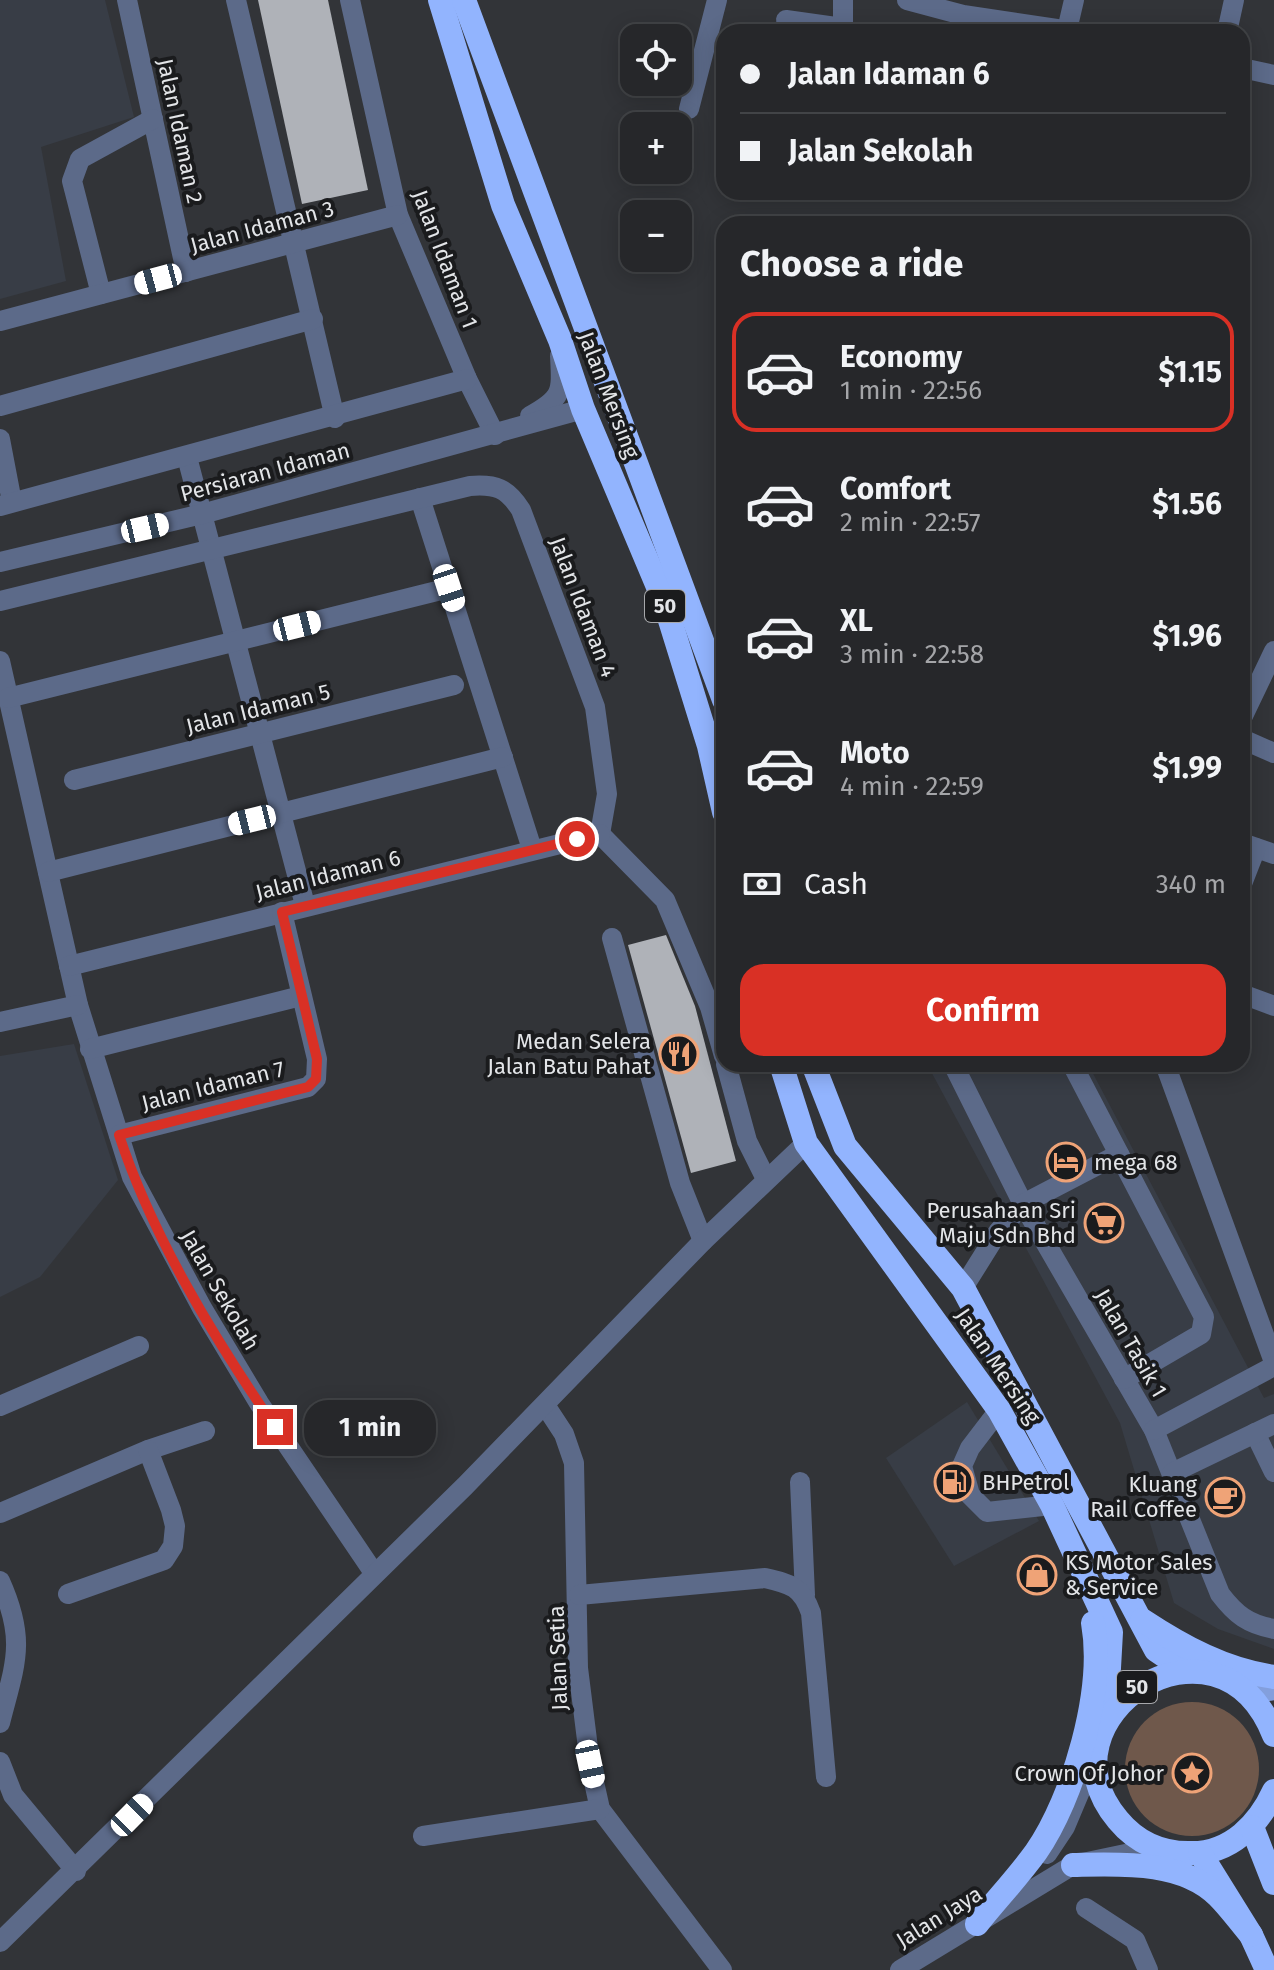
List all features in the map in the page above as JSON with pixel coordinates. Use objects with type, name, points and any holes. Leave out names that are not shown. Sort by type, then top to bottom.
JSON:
[{"type":"highway","name":"Jalan Mersing","points":[[440,0],[503,205],[560,340],[583,409],[664,601],[716,777]]},
{"type":"highway","points":[[464,0],[716,678]]},
{"type":"highway","name":"Jalan Mersing","points":[[784,1072],[806,1143],[999,1410],[1052,1505],[1111,1632],[1106,1721]]},
{"type":"highway","points":[[816,1072],[845,1146],[963,1288]]},
{"type":"highway","name":"50","points":[[963,1288],[1156,1650],[1187,1671],[1231,1682],[1249,1695]]},
{"type":"highway","points":[[977,1924],[1036,1852],[1059,1811],[1079,1754],[1092,1697],[1095,1638],[1082,1567]]},
{"type":"highway","points":[[1140,1619],[1190,1651],[1274,1677]]},
{"type":"highway","name":"50","points":[[1187,1671],[1162,1674],[1140,1685],[1120,1701],[1106,1721],[1097,1751],[1098,1781],[1109,1809],[1128,1832],[1154,1848],[1177,1854],[1200,1853],[1228,1844],[1252,1827],[1274,1791]]},
{"type":"highway","points":[[1249,1695],[1266,1716],[1274,1735]]},
{"type":"highway","points":[[1252,1827],[1274,1883]]},
{"type":"highway","points":[[1200,1853],[1251,1935],[1267,1970]]},
{"type":"highway","points":[[1073,1865],[1135,1864],[1193,1880],[1217,1894],[1251,1935]]},
{"type":"main road","points":[[1249,1695],[1274,1690]]},
{"type":"street","name":"Jalan Idaman 2","points":[[127,0],[186,272]]},
{"type":"street","points":[[236,0],[335,418]]},
{"type":"street","name":"Jalan Idaman 1","points":[[350,0],[398,215],[467,379],[495,435]]},
{"type":"street","points":[[689,109],[717,0]]},
{"type":"street","points":[[843,0],[843,24]]},
{"type":"street","points":[[907,0],[963,15],[1024,24]]},
{"type":"street","points":[[1072,24],[1074,0]]},
{"type":"street","points":[[1229,24],[1234,0]]},
{"type":"street","points":[[786,20],[809,24]]},
{"type":"street","points":[[1250,70],[1274,75]]},
{"type":"street","points":[[101,294],[72,181],[74,170],[80,159],[153,119]]},
{"type":"street","name":"Jalan Idaman 3","points":[[0,321],[398,215]]},
{"type":"street","points":[[0,406],[313,319]]},
{"type":"street","name":"Persiaran Idaman","points":[[495,435],[554,402],[561,387],[560,340]]},
{"type":"street","points":[[0,439],[6,504],[335,418],[467,379]]},
{"type":"street","name":"Persiaran Idaman","points":[[0,562],[202,514],[583,409]]},
{"type":"street","points":[[187,457],[305,905]]},
{"type":"street","name":"Jalan Idaman 4","points":[[0,601],[420,498],[492,485],[509,491],[521,510],[595,707],[607,794],[600,834]]},
{"type":"street","points":[[420,498],[532,849]]},
{"type":"street","points":[[8,698],[449,588]]},
{"type":"street","points":[[1250,701],[1274,651]]},
{"type":"street","name":"Jalan Sekolah","points":[[0,661],[78,1005],[132,1177],[202,1308],[259,1403],[374,1573]]},
{"type":"street","name":"Jalan Idaman 5","points":[[74,780],[454,685]]},
{"type":"street","points":[[1250,742],[1274,753]]},
{"type":"street","points":[[48,872],[503,757]]},
{"type":"street","points":[[600,834],[665,900],[716,1028]]},
{"type":"street","name":"Jalan Idaman 6","points":[[69,966],[600,834]]},
{"type":"street","points":[[90,1049],[301,996],[282,912]]},
{"type":"street","points":[[612,938],[680,1183],[703,1241]]},
{"type":"street","name":"Jalan Idaman 7","points":[[119,1135],[308,1087],[316,1079],[317,1059],[301,996]]},
{"type":"street","points":[[1250,997],[1274,1006]]},
{"type":"street","points":[[0,1022],[78,1005]]},
{"type":"street","points":[[728,1072],[747,1141],[766,1179]]},
{"type":"street","name":"Jalan Tasik 1","points":[[957,1072],[1023,1204],[1154,1430],[1220,1594],[1235,1615],[1256,1626],[1274,1629]]},
{"type":"street","points":[[1076,1072],[1204,1317],[1205,1327],[1201,1334],[1124,1379]]},
{"type":"street","points":[[1154,1430],[1274,1364],[1168,1072]]},
{"type":"street","points":[[0,1942],[76,1871],[545,1405],[703,1241],[806,1143]]},
{"type":"street","points":[[963,1288],[998,1232],[1023,1204],[1119,1154]]},
{"type":"street","points":[[0,1406],[139,1346]]},
{"type":"street","name":"Jalan Setia","points":[[545,1405],[564,1434],[574,1463],[579,1595],[578,1668],[600,1809],[722,1970]]},
{"type":"street","points":[[999,1410],[970,1448],[962,1466],[970,1495],[987,1512],[1052,1505]]},
{"type":"street","points":[[1172,1473],[1274,1424]]},
{"type":"street","points":[[0,1513],[148,1450],[205,1431]]},
{"type":"street","points":[[1255,1433],[1274,1472]]},
{"type":"street","points":[[68,1594],[164,1560],[173,1546],[175,1526],[148,1450]]},
{"type":"street","points":[[800,1482],[805,1595],[811,1613],[826,1777]]},
{"type":"street","points":[[579,1595],[765,1578],[794,1585],[805,1595]]},
{"type":"street","points":[[0,1581],[16,1625],[18,1654],[0,1723]]},
{"type":"street","name":"Jalan Jaya","points":[[1003,1905],[1039,1867],[1065,1827],[1097,1751]]},
{"type":"street","points":[[0,1762],[13,1795],[76,1871]]},
{"type":"street","points":[[423,1836],[600,1809]]},
{"type":"street","name":"Jalan Jaya","points":[[900,1970],[1073,1865],[1154,1848]]},
{"type":"street","points":[[1086,1908],[1135,1940],[1148,1970]]},
{"type":"shaded area","points":[[0,0],[105,0],[134,117],[41,147],[66,281],[0,299]]},
{"type":"shaded area","points":[[74,1044],[118,1180],[40,1277],[0,1297],[0,1056]]},
{"type":"shaded area","points":[[931,1072],[1092,1072],[1264,1398],[1274,1394],[1274,1649],[1218,1629],[1174,1603],[1120,1423]]},
{"type":"shaded area","points":[[967,1402],[1039,1521],[954,1566],[886,1458]]},
{"type":"shaded area","points":[[1192,1702],[1218,1707],[1240,1721],[1254,1743],[1259,1769],[1254,1795],[1240,1817],[1218,1831],[1192,1836],[1166,1831],[1144,1817],[1130,1795],[1125,1769],[1130,1743],[1144,1721],[1166,1707]]},
{"type":"building","points":[[258,0],[328,0],[368,190],[302,204]]},
{"type":"building","name":"Medan Selera Jalan Batu Pahat","points":[[666,935],[695,1006],[736,1161],[691,1173],[628,945]]},
{"type":"place","name":"Medan Selera Jalan Batu Pahat","points":[[679,1054]]},
{"type":"place","name":"mega 68","points":[[1066,1162]]},
{"type":"place","name":"Perusahaan Sri Maju Sdn Bhd","points":[[1104,1223]]},
{"type":"place","name":"BHPetrol","points":[[954,1482]]},
{"type":"place","name":"Kluang Rail Coffee","points":[[1225,1497]]},
{"type":"place","name":"KS Motor Sales & Service","points":[[1037,1575]]},
{"type":"place","name":"Crown Of Johor","points":[[1192,1773]]},
{"type":"route","points":[[275,1427],[157,1229],[132,1177],[119,1135],[308,1087],[316,1079],[317,1059],[282,912],[577,839]]}]
